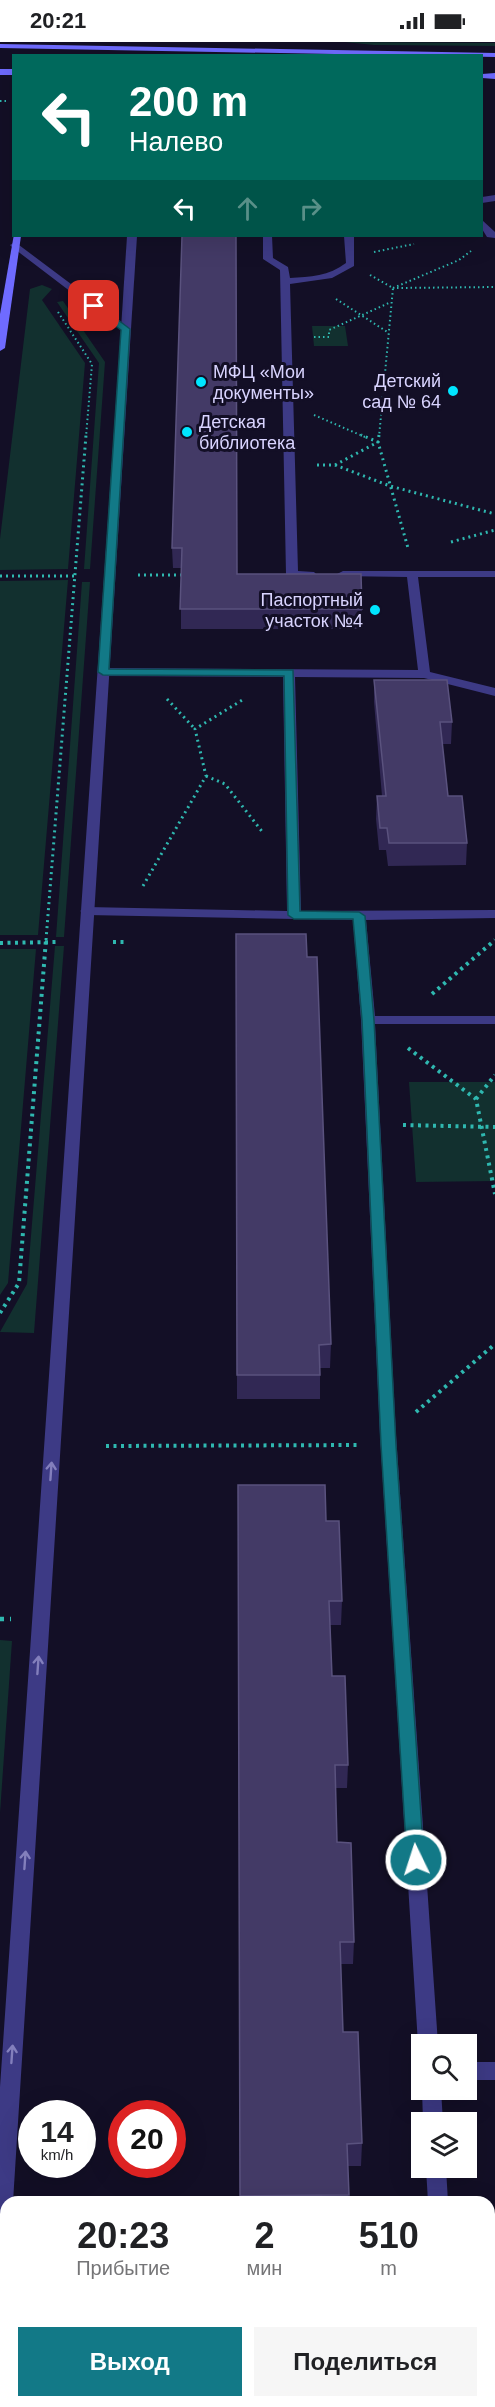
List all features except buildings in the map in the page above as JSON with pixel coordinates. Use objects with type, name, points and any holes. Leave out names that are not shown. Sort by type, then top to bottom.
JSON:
[{"type":"main road","points":[[0,46],[431,54]]},
{"type":"main road","points":[[0,348],[16,240]]},
{"type":"street","points":[[3,2196],[132,237]]},
{"type":"street","points":[[267,237],[268,259],[285,269],[286,281],[292,574],[495,574]]},
{"type":"street","points":[[286,281],[307,280],[342,271],[351,264],[349,237]]},
{"type":"street","points":[[16,240],[62,283],[126,329]]},
{"type":"street","points":[[412,574],[424,674]]},
{"type":"street","points":[[103,672],[424,674],[495,692]]},
{"type":"street","points":[[289,673],[294,915]]},
{"type":"street","points":[[87,911],[359,916],[495,914]]},
{"type":"street","points":[[359,916],[368,1020],[388,1440],[427,2034]]},
{"type":"street","points":[[368,1020],[495,1020]]},
{"type":"street","points":[[477,2071],[495,2071]]},
{"type":"street","points":[[437,2178],[438,2196]]},
{"type":"path","points":[[0,101],[7,101]]},
{"type":"path","points":[[393,288],[459,260],[492,235]]},
{"type":"path","points":[[350,252],[381,252],[414,244]]},
{"type":"path","points":[[351,264],[393,288],[495,287]]},
{"type":"path","points":[[307,280],[389,333]]},
{"type":"path","points":[[0,1313],[19,1283],[92,364],[50,300],[62,283]]},
{"type":"path","points":[[393,288],[378,442],[409,550]]},
{"type":"path","points":[[287,336],[329,337],[329,330],[392,302]]},
{"type":"path","points":[[288,404],[378,442]]},
{"type":"path","points":[[335,465],[378,442]]},
{"type":"path","points":[[290,465],[335,465],[390,486],[495,514]]},
{"type":"path","points":[[451,542],[495,530]]},
{"type":"path","points":[[0,576],[83,575]]},
{"type":"path","points":[[127,575],[182,575]]},
{"type":"path","points":[[126,912],[150,875],[206,776],[195,729],[289,673]]},
{"type":"path","points":[[206,776],[225,784],[294,872]]},
{"type":"path","points":[[402,1020],[495,940]]},
{"type":"path","points":[[0,943],[64,942]]},
{"type":"path","points":[[368,1020],[476,1099],[495,1194]]},
{"type":"path","points":[[476,1099],[495,1075]]},
{"type":"path","points":[[373,1125],[495,1127]]},
{"type":"path","points":[[106,1446],[388,1440],[495,1344]]},
{"type":"path","points":[[0,1619],[12,1618]]},
{"type":"green space","points":[[345,42],[495,43],[495,46],[374,45]]},
{"type":"green space","points":[[42,285],[52,289],[42,300],[85,363],[68,569],[0,570],[0,539],[30,289]]},
{"type":"green space","points":[[63,301],[105,362],[90,569],[84,569],[99,363],[57,302]]},
{"type":"green space","points":[[312,326],[345,326],[348,346],[314,346]]},
{"type":"green space","points":[[68,580],[38,935],[0,935],[0,581]]},
{"type":"green space","points":[[82,582],[90,582],[64,937],[56,937]]},
{"type":"green space","points":[[55,946],[64,946],[34,1333],[0,1332],[27,1284]]},
{"type":"green space","points":[[0,949],[36,949],[8,1283],[0,1295]]},
{"type":"green space","points":[[409,1082],[495,1082],[495,1181],[416,1182]]},
{"type":"green space","points":[[0,1640],[12,1641],[0,1813]]},
{"type":"place","name":"МФЦ «Мои документы»","points":[[201,382]]},
{"type":"place","name":"Детский сад № 64","points":[[453,391]]},
{"type":"place","name":"Детская библиотека","points":[[187,432]]},
{"type":"place","name":"Паспортный участок №4","points":[[375,610]]},
{"type":"route","points":[[94,306],[126,329],[103,672],[289,673],[294,915],[359,916],[368,1020],[389,1445],[416,1860]]}]
